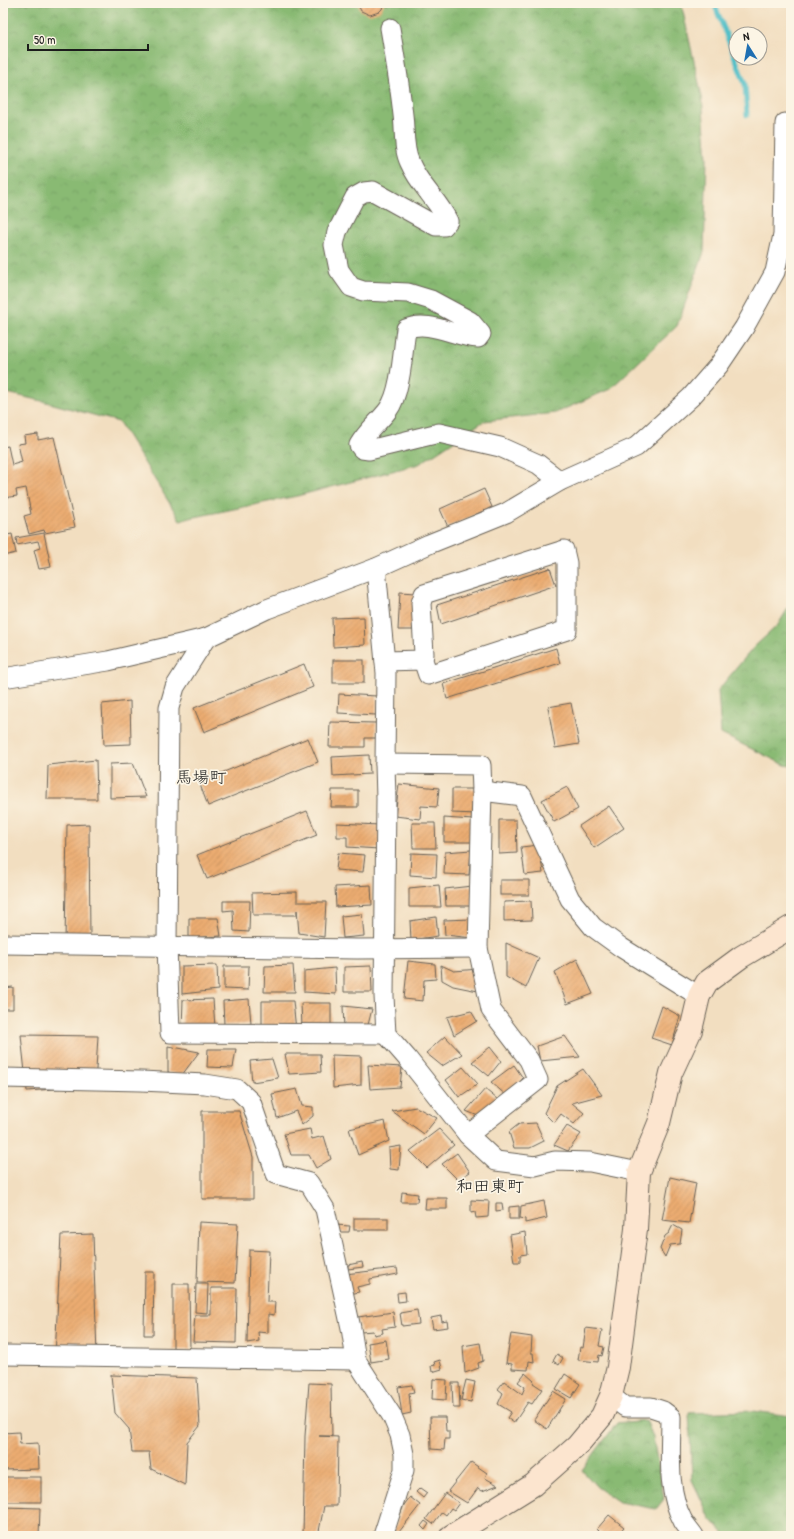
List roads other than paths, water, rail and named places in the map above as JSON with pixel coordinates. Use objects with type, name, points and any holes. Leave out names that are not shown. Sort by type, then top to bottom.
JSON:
[{"type":"street","points":[[390,28],[409,162],[418,179],[444,212],[448,222],[444,226],[436,226],[373,191],[364,192],[355,197],[337,232],[334,245],[340,270],[351,287],[363,291],[408,292],[431,300],[470,321],[481,334],[478,338],[470,338],[428,326],[413,325],[406,328],[395,398],[389,409],[364,435],[359,445],[362,449],[370,450],[439,433],[500,447],[538,464],[560,481]]},
{"type":"street","points":[[3,678],[108,661],[206,638],[273,606],[376,568],[429,544],[506,513],[560,481],[636,447],[692,396],[719,365],[744,328],[774,272],[783,235],[785,123]]},
{"type":"street","points":[[564,550],[567,563],[567,630],[428,675],[423,660],[424,654],[421,603],[424,594],[564,550]]},
{"type":"street","points":[[376,568],[386,672],[384,764],[384,996],[386,1034],[468,1135],[496,1161],[534,1166],[555,1161],[590,1162],[639,1172]]},
{"type":"street","points":[[206,638],[175,687],[169,708],[167,945],[170,1033],[386,1034]]},
{"type":"street","points":[[385,661],[423,660]]},
{"type":"street","points":[[384,764],[481,765],[482,791],[478,948],[491,1010],[529,1060],[538,1080],[468,1135]]},
{"type":"street","points":[[482,791],[522,796],[570,900],[593,927],[622,948],[699,996]]},
{"type":"street","points":[[451,1536],[533,1485],[577,1446],[602,1416],[611,1396],[618,1368],[636,1229],[639,1172],[658,1123],[672,1073],[691,1030],[699,996],[707,982],[741,957],[791,927]]},
{"type":"street","points":[[3,944],[385,949],[478,948]]},
{"type":"street","points":[[3,1078],[205,1084],[237,1090],[251,1102],[276,1174],[309,1183],[325,1209],[351,1328],[356,1360],[392,1416],[400,1434],[404,1454],[404,1470],[383,1536]]},
{"type":"street","points":[[3,1355],[356,1360]]},
{"type":"street","points":[[611,1396],[625,1407],[652,1407],[663,1411],[671,1417],[671,1479],[673,1491],[683,1522],[694,1536]]},
{"type":"waterway","points":[[714,3],[745,84],[747,115]]},
{"type":"district","name":"馬場町","points":[[201,777]]},
{"type":"district","name":"和田東町","points":[[490,1186]]}]
